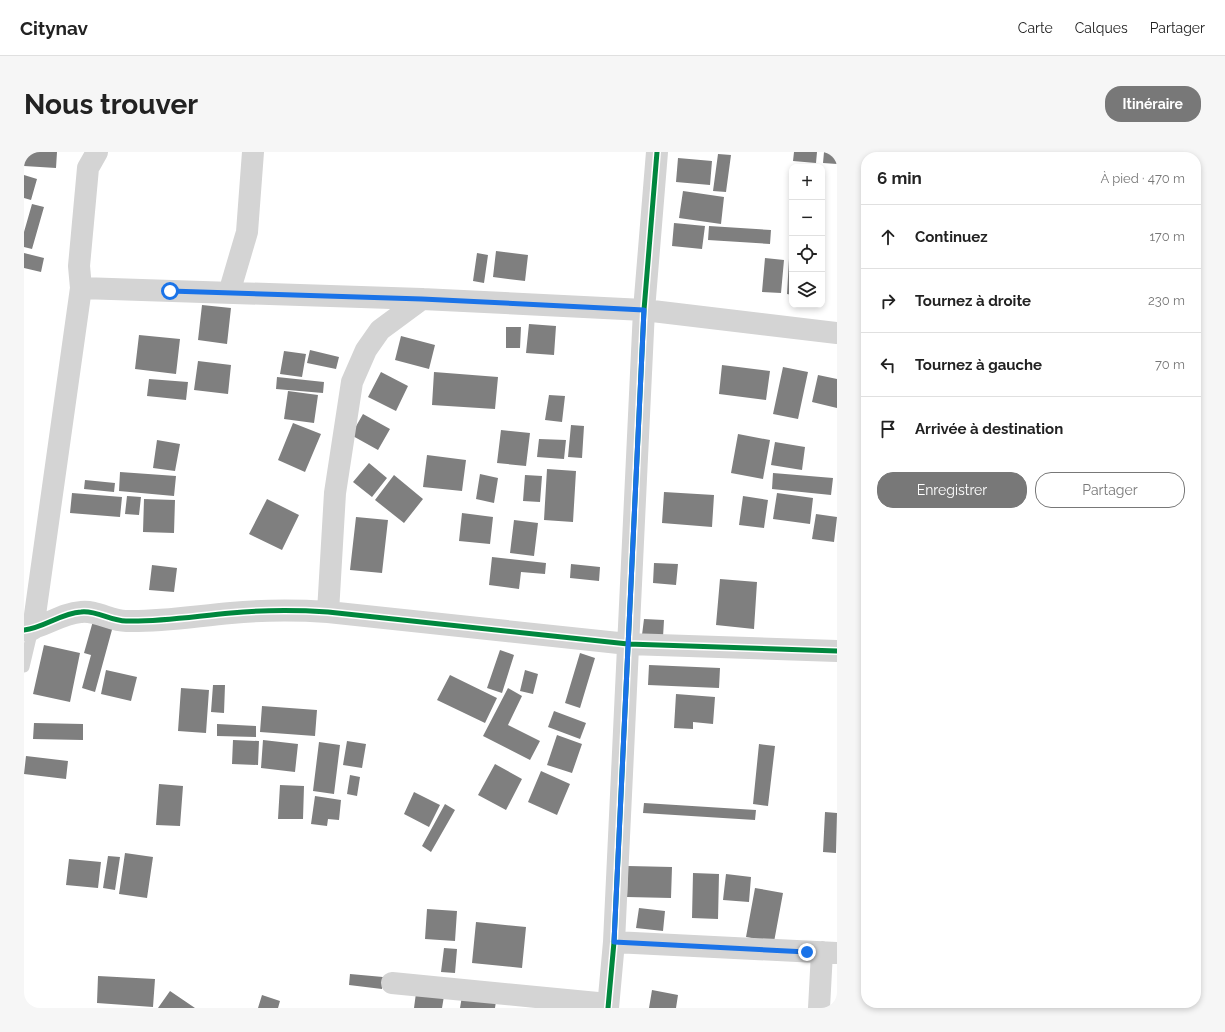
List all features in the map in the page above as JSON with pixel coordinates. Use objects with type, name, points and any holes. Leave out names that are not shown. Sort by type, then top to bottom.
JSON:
[{"type":"street","points":[[29,629],[81,288],[79,266],[88,168],[97,152]]},
{"type":"street","points":[[229,293],[247,232],[253,152]]},
{"type":"street","points":[[392,983],[608,1006],[614,942],[644,310],[657,152]]},
{"type":"street","points":[[81,288],[422,299],[644,310],[837,333]]},
{"type":"street","points":[[328,612],[335,494],[352,382],[366,350],[380,330],[422,299]]},
{"type":"street","points":[[29,629],[67,614],[83,611],[123,621],[167,620],[232,612],[301,610],[628,644],[837,651]]},
{"type":"street","points":[[614,942],[830,953],[819,1008]]},
{"type":"lane","points":[[24,667],[29,629]]},
{"type":"building","points":[[24,152],[57,152],[56,168],[24,166]]},
{"type":"building","points":[[794,152],[817,152],[816,163],[793,161]]},
{"type":"building","points":[[824,152],[837,152],[837,164],[823,163]]},
{"type":"building","points":[[718,154],[731,155],[726,192],[713,191]]},
{"type":"building","points":[[678,158],[712,161],[710,185],[676,182]]},
{"type":"building","points":[[24,175],[37,179],[31,200],[24,198]]},
{"type":"building","points":[[683,191],[724,197],[721,224],[679,218]]},
{"type":"building","points":[[32,204],[44,207],[32,249],[24,247],[24,232]]},
{"type":"building","points":[[674,223],[705,226],[702,249],[672,246]]},
{"type":"building","points":[[709,226],[771,230],[770,244],[708,240]]},
{"type":"building","points":[[496,251],[528,255],[525,281],[493,277]]},
{"type":"building","points":[[24,253],[44,258],[41,272],[24,268]]},
{"type":"building","points":[[477,253],[488,255],[484,283],[473,281]]},
{"type":"building","points":[[765,258],[784,260],[781,293],[762,292]]},
{"type":"building","points":[[789,259],[789,294],[787,294]]},
{"type":"building","points":[[202,305],[231,308],[227,344],[198,340]]},
{"type":"building","points":[[529,324],[556,326],[554,355],[526,353]]},
{"type":"building","points":[[506,327],[521,327],[520,348],[506,348]]},
{"type":"building","points":[[139,335],[180,339],[176,374],[135,369]]},
{"type":"building","points":[[401,336],[435,345],[429,369],[395,360]]},
{"type":"building","points":[[310,350],[339,357],[336,369],[307,363]]},
{"type":"building","points":[[284,351],[306,354],[302,377],[280,374]]},
{"type":"building","points":[[198,361],[231,365],[228,394],[194,390]]},
{"type":"building","points":[[722,365],[770,371],[766,400],[719,394]]},
{"type":"building","points":[[783,367],[808,372],[798,419],[773,414]]},
{"type":"building","points":[[381,372],[408,386],[396,411],[368,397]]},
{"type":"building","points":[[434,372],[498,377],[495,409],[432,405]]},
{"type":"building","points":[[818,375],[837,379],[837,408],[812,402]]},
{"type":"building","points":[[277,377],[324,382],[323,393],[276,389]]},
{"type":"building","points":[[149,379],[188,382],[186,400],[147,396]]},
{"type":"building","points":[[288,391],[318,395],[314,423],[284,419]]},
{"type":"building","points":[[549,395],[565,396],[562,422],[545,420]]},
{"type":"building","points":[[363,414],[390,429],[378,450],[351,435]]},
{"type":"building","points":[[293,423],[321,434],[305,472],[278,460]]},
{"type":"building","points":[[571,425],[584,426],[582,458],[568,457]]},
{"type":"building","points":[[501,430],[530,433],[526,466],[497,463]]},
{"type":"building","points":[[738,434],[770,440],[763,479],[731,473]]},
{"type":"building","points":[[539,439],[566,440],[564,459],[537,457]]},
{"type":"building","points":[[157,440],[180,444],[175,471],[153,468]]},
{"type":"building","points":[[775,442],[805,447],[802,470],[771,465]]},
{"type":"building","points":[[427,455],[466,460],[462,491],[423,487]]},
{"type":"building","points":[[369,463],[387,478],[372,497],[353,482]]},
{"type":"building","points":[[547,469],[576,471],[573,522],[544,520]]},
{"type":"building","points":[[120,472],[176,476],[174,496],[119,491]]},
{"type":"building","points":[[773,473],[833,478],[831,495],[772,489]]},
{"type":"building","points":[[480,474],[498,478],[494,503],[476,499]]},
{"type":"building","points":[[394,475],[423,499],[404,523],[375,500]]},
{"type":"building","points":[[525,475],[542,476],[540,502],[523,501]]},
{"type":"building","points":[[85,480],[115,483],[114,492],[84,489]]},
{"type":"building","points":[[664,492],[714,495],[712,527],[662,523]]},
{"type":"building","points":[[72,493],[122,497],[120,517],[70,513]]},
{"type":"building","points":[[777,493],[813,498],[810,524],[773,519]]},
{"type":"building","points":[[127,496],[141,497],[139,515],[125,514]]},
{"type":"building","points":[[743,496],[768,500],[764,528],[739,525]]},
{"type":"building","points":[[144,499],[175,500],[174,533],[143,532]]},
{"type":"building","points":[[267,499],[299,515],[282,550],[249,534]]},
{"type":"building","points":[[462,513],[493,517],[490,544],[459,541]]},
{"type":"building","points":[[816,514],[837,517],[834,542],[812,539]]},
{"type":"building","points":[[356,517],[388,520],[382,573],[350,570]]},
{"type":"building","points":[[514,520],[538,523],[534,556],[510,553]]},
{"type":"building","points":[[492,557],[546,563],[545,574],[521,572],[519,589],[489,585]]},
{"type":"building","points":[[654,563],[678,564],[676,585],[653,583]]},
{"type":"building","points":[[571,564],[600,567],[599,581],[570,578]]},
{"type":"building","points":[[152,565],[177,568],[174,592],[149,590]]},
{"type":"building","points":[[720,579],[757,582],[754,629],[716,625]]},
{"type":"building","points":[[644,619],[664,620],[663,637],[642,635]]},
{"type":"building","points":[[93,621],[113,626],[95,692],[82,688],[91,655],[84,653]]},
{"type":"building","points":[[44,645],[80,653],[70,702],[33,694]]},
{"type":"building","points":[[500,650],[514,655],[502,693],[487,688]]},
{"type":"building","points":[[580,653],[595,658],[580,708],[565,703]]},
{"type":"building","points":[[649,665],[720,668],[719,688],[648,685]]},
{"type":"building","points":[[106,670],[137,677],[131,701],[101,694]]},
{"type":"building","points":[[525,670],[538,674],[533,694],[520,691]]},
{"type":"building","points":[[450,675],[497,698],[485,723],[437,700]]},
{"type":"building","points":[[213,685],[225,685],[224,713],[211,712]]},
{"type":"building","points":[[181,688],[209,690],[206,733],[178,731]]},
{"type":"building","points":[[508,688],[522,696],[508,725],[540,741],[530,760],[483,736]]},
{"type":"building","points":[[676,694],[715,697],[713,724],[693,722],[693,729],[674,728]]},
{"type":"building","points":[[262,706],[317,710],[315,736],[260,732]]},
{"type":"building","points":[[554,711],[586,723],[580,739],[548,727]]},
{"type":"building","points":[[34,723],[83,724],[83,740],[33,739]]},
{"type":"building","points":[[217,724],[256,726],[256,737],[217,736]]},
{"type":"building","points":[[557,735],[582,744],[572,773],[547,765]]},
{"type":"building","points":[[233,740],[259,741],[258,765],[232,764]]},
{"type":"building","points":[[263,740],[298,744],[295,772],[261,768]]},
{"type":"building","points":[[347,741],[366,744],[362,768],[343,765]]},
{"type":"building","points":[[319,742],[340,745],[334,794],[313,791]]},
{"type":"building","points":[[759,744],[775,746],[768,806],[753,804]]},
{"type":"building","points":[[26,756],[68,761],[66,779],[24,774]]},
{"type":"building","points":[[495,764],[522,779],[506,810],[478,795]]},
{"type":"building","points":[[541,771],[570,784],[557,815],[528,802]]},
{"type":"building","points":[[350,775],[360,777],[357,796],[347,794]]},
{"type":"building","points":[[159,784],[183,786],[180,826],[156,825]]},
{"type":"building","points":[[280,785],[304,786],[303,819],[278,819]]},
{"type":"building","points":[[414,792],[440,805],[429,827],[404,814]]},
{"type":"building","points":[[315,796],[341,800],[339,820],[328,819],[327,826],[311,824]]},
{"type":"building","points":[[644,803],[756,810],[755,820],[643,813]]},
{"type":"building","points":[[445,804],[455,810],[431,852],[422,846]]},
{"type":"building","points":[[825,812],[837,813],[836,853],[823,852]]},
{"type":"building","points":[[125,853],[153,857],[147,898],[119,894]]},
{"type":"building","points":[[108,856],[120,857],[115,890],[103,888]]},
{"type":"building","points":[[69,859],[101,862],[98,888],[66,885]]},
{"type":"building","points":[[628,866],[672,867],[671,898],[627,897]]},
{"type":"building","points":[[693,873],[719,874],[718,919],[692,918]]},
{"type":"building","points":[[726,874],[751,877],[749,902],[723,900]]},
{"type":"building","points":[[755,888],[783,893],[774,942],[746,937]]},
{"type":"building","points":[[639,908],[665,911],[663,931],[636,928]]},
{"type":"building","points":[[427,909],[457,911],[455,941],[425,939]]},
{"type":"building","points":[[476,922],[526,927],[522,968],[472,963]]},
{"type":"building","points":[[444,948],[457,949],[455,973],[441,972]]},
{"type":"building","points":[[350,974],[383,977],[382,989],[349,985]]},
{"type":"building","points":[[98,976],[155,979],[153,1007],[97,1003]]},
{"type":"building","points":[[652,990],[678,995],[676,1008],[649,1008]]},
{"type":"building","points":[[170,991],[195,1008],[158,1008]]},
{"type":"building","points":[[416,993],[444,996],[442,1008],[414,1008]]},
{"type":"building","points":[[262,995],[280,1001],[278,1008],[258,1008]]},
{"type":"building","points":[[462,996],[496,1001],[495,1008],[460,1008]]},
{"type":"cycle path","points":[[608,1008],[614,942],[644,310],[657,152]]},
{"type":"cycle path","points":[[24,630],[31,629],[66,615],[81,612],[92,613],[120,621],[139,621],[165,620],[243,612],[304,611],[328,612],[628,644],[837,651]]},
{"type":"route","points":[[170,291],[422,299],[644,310],[614,942],[807,952]]}]
